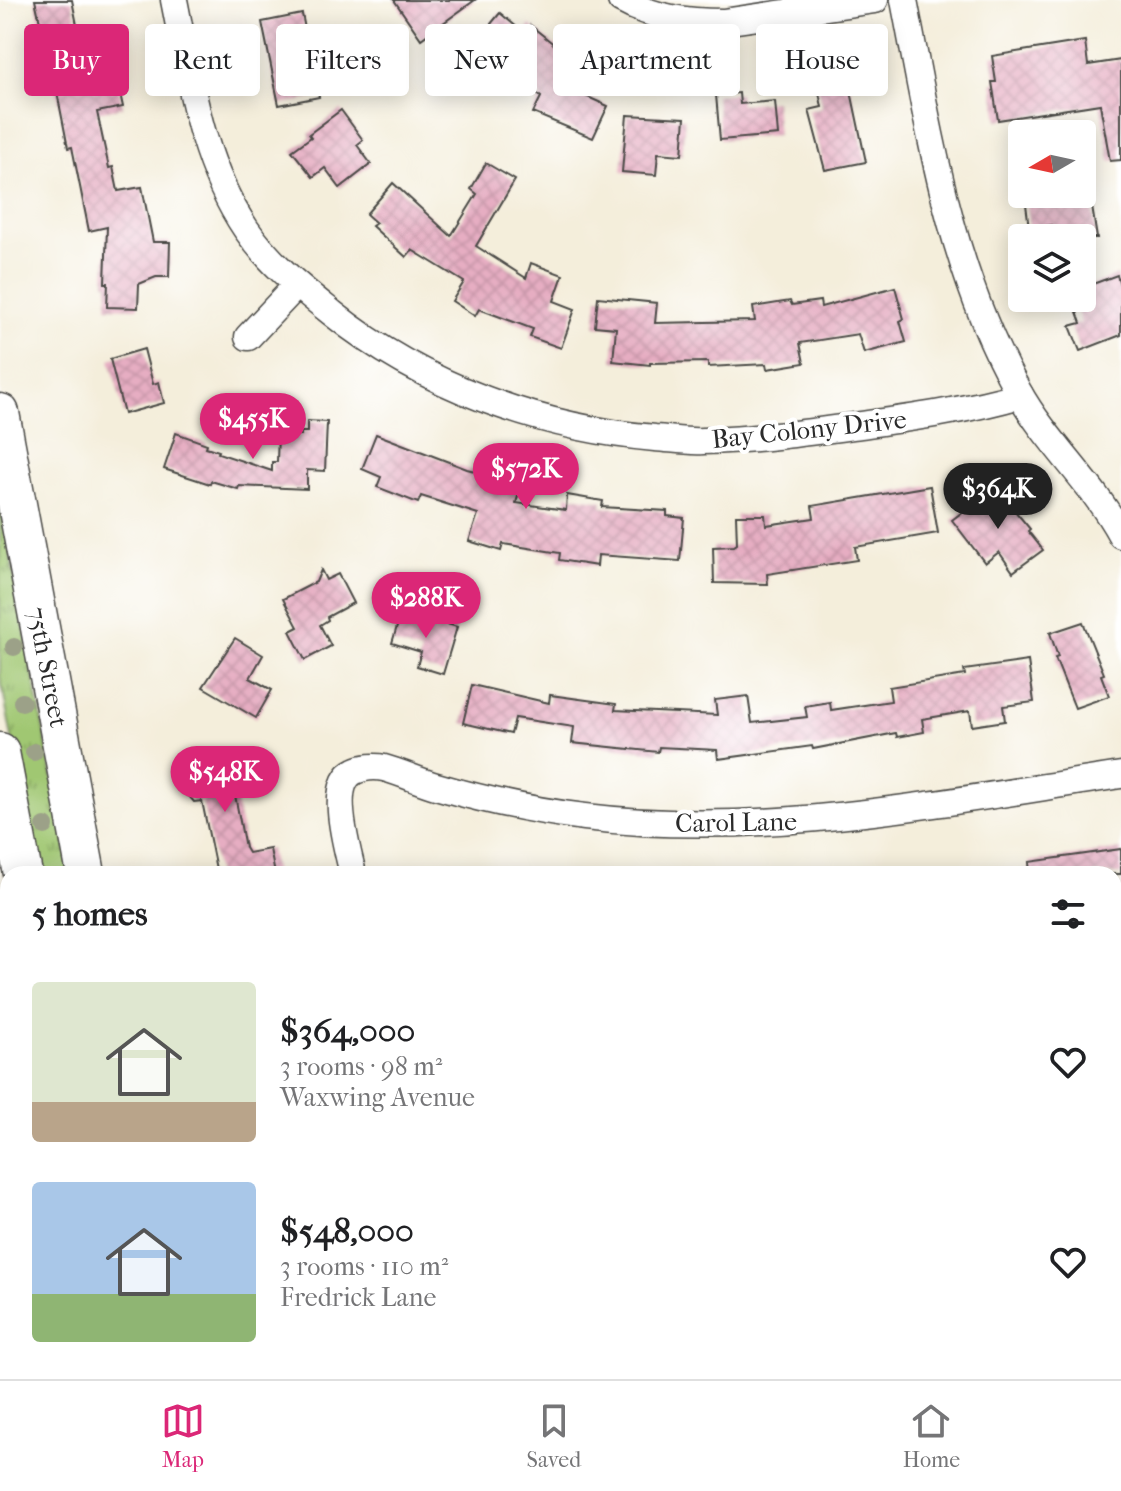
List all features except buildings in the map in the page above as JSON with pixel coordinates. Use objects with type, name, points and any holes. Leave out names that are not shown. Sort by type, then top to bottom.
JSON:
[{"type":"main road","name":"75th Street","points":[[0,413],[85,866]]},
{"type":"main road","points":[[0,752],[21,866]]},
{"type":"street","name":"Bay Colony Drive","points":[[174,0],[208,154],[246,229],[268,257],[297,285],[352,329],[444,381],[526,413],[599,432],[701,442],[770,437],[948,413],[1020,395]]},
{"type":"street","points":[[621,0],[668,19],[700,22],[723,22],[875,0]]},
{"type":"street","points":[[904,0],[947,211],[964,271],[996,350],[1020,395],[1121,535]]},
{"type":"street","points":[[248,337],[297,285]]},
{"type":"street","name":"Carol Lane","points":[[351,866],[340,805],[346,778],[354,771],[371,767],[437,786],[582,817],[711,826],[840,817],[1121,775]]},
{"type":"green space","points":[[0,502],[69,866],[36,866],[0,677]]}]
